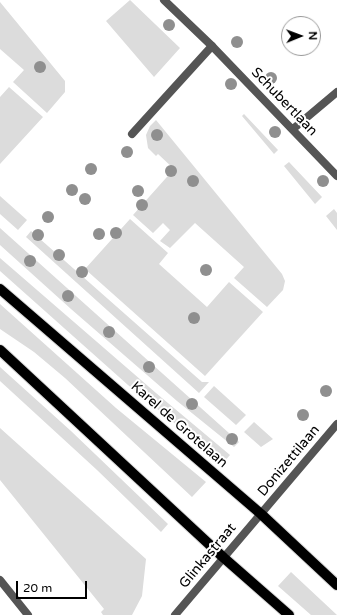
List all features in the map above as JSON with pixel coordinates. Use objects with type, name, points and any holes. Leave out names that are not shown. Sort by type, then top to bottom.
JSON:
[{"type":"main road","name":"Karel de Grotelaan","points":[[0,289],[261,514],[337,585]]},
{"type":"main road","points":[[0,350],[224,558],[289,615]]},
{"type":"street","name":"Schubertlaan","points":[[164,0],[212,46],[337,176]]},
{"type":"street","points":[[132,134],[212,46]]},
{"type":"street","points":[[293,129],[337,92]]},
{"type":"street","name":"Donizettilaan","points":[[261,514],[337,424]]},
{"type":"street","name":"Glinkastraat","points":[[174,615],[261,514]]},
{"type":"street","points":[[0,580],[28,615]]},
{"type":"shaded area","points":[[130,0],[180,48],[154,77],[106,21]]},
{"type":"shaded area","points":[[0,2],[65,81],[65,92],[47,113],[13,82],[24,70],[0,49]]},
{"type":"shaded area","points":[[9,87],[43,117],[0,164],[0,97]]},
{"type":"shaded area","points":[[244,114],[278,150],[274,154],[242,116]]},
{"type":"shaded area","points":[[156,120],[282,274],[285,281],[283,290],[267,307],[234,278],[244,267],[195,223],[170,248],[160,241],[170,230],[163,223],[153,233],[133,215],[174,169],[158,154],[156,156],[148,148],[146,135],[150,126]]},
{"type":"shaded area","points":[[289,162],[322,197],[315,204],[284,166]]},
{"type":"shaded area","points":[[0,196],[27,220],[18,230],[0,214]]},
{"type":"shaded area","points":[[334,209],[337,213],[337,230],[326,216]]},
{"type":"shaded area","points":[[130,219],[168,253],[159,264],[207,307],[229,282],[263,312],[205,376],[85,269]]},
{"type":"shaded area","points":[[0,228],[239,442],[234,447],[177,401],[71,309],[0,245]]},
{"type":"shaded area","points":[[31,231],[202,382],[209,382],[199,393],[26,237]]},
{"type":"shaded area","points":[[0,258],[230,455],[223,463],[128,385],[0,271]]},
{"type":"shaded area","points":[[0,304],[116,408],[206,482],[192,497],[65,378],[34,352],[0,329]]},
{"type":"shaded area","points":[[0,367],[71,431],[168,524],[161,532],[97,470],[0,381]]},
{"type":"shaded area","points":[[214,386],[246,415],[236,425],[204,397]]},
{"type":"shaded area","points":[[254,422],[273,439],[261,447],[244,432]]},
{"type":"shaded area","points":[[0,428],[146,559],[142,596],[132,615],[103,615],[101,612],[104,609],[0,480]]},
{"type":"shaded area","points":[[291,572],[337,615],[311,615],[278,586]]}]
